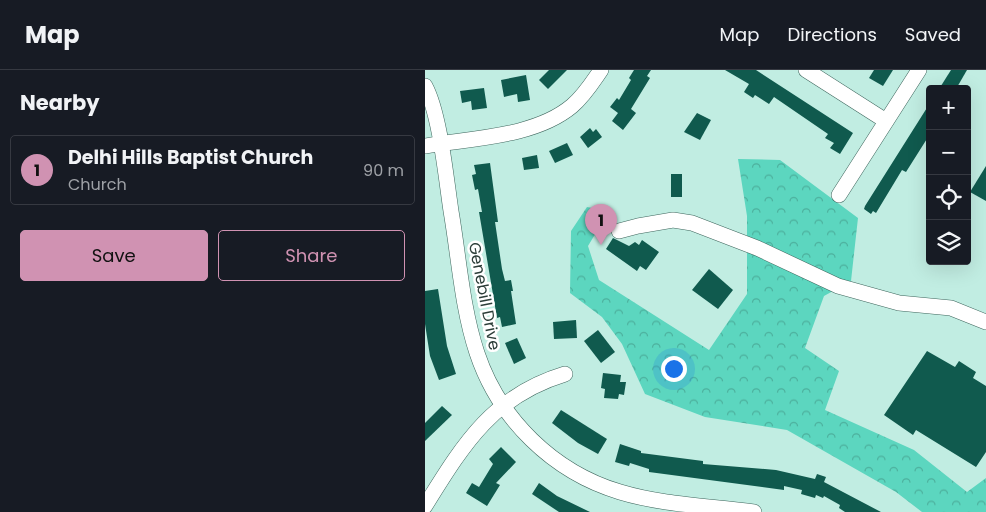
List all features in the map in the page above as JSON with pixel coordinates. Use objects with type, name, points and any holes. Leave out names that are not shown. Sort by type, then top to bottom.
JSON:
[{"type":"street","points":[[433,145],[530,128],[548,122],[574,105],[588,90],[601,70]]},
{"type":"street","points":[[806,70],[886,121]]},
{"type":"street","points":[[839,195],[919,70]]},
{"type":"street","name":"Genebill Drive","points":[[425,86],[432,103],[433,145],[470,326],[483,370],[503,406],[540,448],[578,475],[601,486],[645,498],[754,512]]},
{"type":"street","points":[[619,232],[638,226],[673,220],[692,223],[757,248],[838,286],[899,303],[951,308],[986,322]]},
{"type":"street","points":[[425,506],[472,434],[503,406],[540,381],[565,374]]},
{"type":"green space","points":[[738,159],[780,160],[858,218],[851,281],[824,296],[805,348],[839,371],[825,410],[914,450],[967,492],[986,478],[986,512],[922,512],[896,492],[787,430],[705,417],[645,394],[622,344],[602,317],[570,293],[571,231],[587,207],[609,211],[588,246],[599,280],[709,350],[747,294],[747,216]]},
{"type":"building","points":[[549,70],[567,70],[548,89],[539,80]]},
{"type":"building","points":[[634,70],[651,70],[647,76],[650,78],[631,109],[636,113],[623,130],[612,121],[618,113],[610,107],[617,98],[619,100],[631,80],[629,78]]},
{"type":"building","points":[[725,70],[756,70],[853,133],[840,154],[830,148],[834,143],[825,138],[828,134],[774,97],[769,104],[755,95],[753,98],[744,92],[749,84]]},
{"type":"building","points":[[874,70],[893,70],[883,86],[869,78]]},
{"type":"building","points":[[951,70],[967,70],[958,85],[942,85]]},
{"type":"building","points":[[526,75],[530,100],[518,102],[517,94],[504,97],[501,80]]},
{"type":"building","points":[[484,88],[487,108],[472,110],[471,101],[462,103],[460,91]]},
{"type":"building","points":[[926,109],[926,140],[906,172],[902,170],[876,213],[873,211],[871,214],[864,209]]},
{"type":"building","points":[[697,113],[711,120],[700,140],[684,132]]},
{"type":"building","points":[[590,128],[593,132],[596,129],[602,137],[588,148],[580,137]]},
{"type":"building","points":[[567,143],[573,155],[555,163],[549,151]]},
{"type":"building","points":[[537,155],[539,168],[524,170],[522,158]]},
{"type":"building","points":[[490,163],[498,222],[495,222],[502,269],[505,281],[511,280],[516,324],[502,327],[500,317],[497,318],[479,212],[482,212],[478,189],[475,190],[472,175],[476,174],[474,165]]},
{"type":"building","points":[[986,166],[986,201],[971,193]]},
{"type":"building","points":[[671,174],[682,174],[682,197],[671,197]]},
{"type":"building","points":[[613,238],[629,246],[635,242],[639,245],[642,240],[659,252],[646,270],[640,266],[637,271],[606,249]]},
{"type":"building","points":[[709,269],[733,290],[718,309],[692,290]]},
{"type":"building","points":[[438,289],[447,346],[456,374],[439,380],[430,356],[425,324],[425,291]]},
{"type":"building","points":[[576,320],[577,338],[554,339],[553,322]]},
{"type":"building","points":[[598,330],[615,352],[601,363],[584,341]]},
{"type":"building","points":[[517,338],[526,358],[514,364],[505,343]]},
{"type":"building","points":[[927,351],[955,367],[959,361],[976,372],[973,378],[986,386],[986,452],[976,467],[916,430],[913,435],[884,415]]},
{"type":"building","points":[[603,373],[621,375],[620,382],[626,382],[624,395],[619,394],[618,399],[604,398],[605,389],[601,388]]},
{"type":"building","points":[[442,406],[452,415],[425,441],[425,423]]},
{"type":"building","points":[[561,410],[607,439],[598,454],[578,443],[552,423]]},
{"type":"building","points":[[620,444],[641,451],[641,453],[703,461],[703,464],[776,470],[815,479],[817,474],[826,477],[824,482],[881,512],[845,512],[839,508],[840,505],[824,496],[823,498],[816,495],[815,498],[801,494],[802,490],[784,486],[784,490],[649,472],[649,469],[630,463],[629,466],[615,462]]},
{"type":"building","points":[[501,447],[516,462],[496,483],[500,485],[487,506],[466,493],[472,483],[479,487],[493,464],[489,459]]},
{"type":"building","points":[[539,483],[557,496],[590,512],[559,512],[532,494]]},
{"type":"place","name":"Delhi Hills Baptist Church","points":[[601,245]]}]
